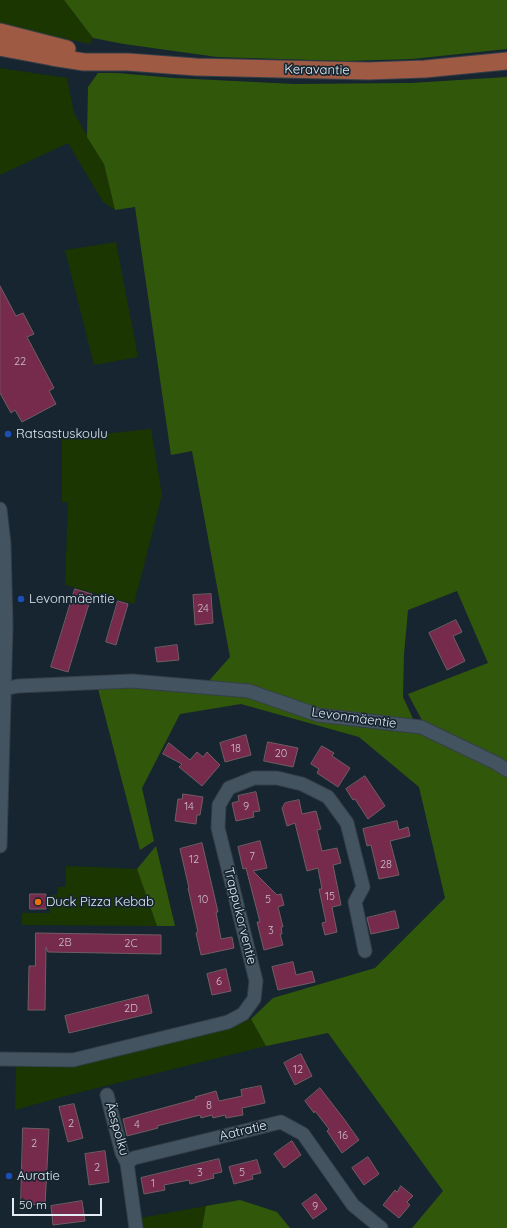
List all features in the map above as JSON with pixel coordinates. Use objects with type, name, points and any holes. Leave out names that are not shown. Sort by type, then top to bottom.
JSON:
[{"type":"main road","name":"Keravantie","points":[[0,32],[128,62]]},
{"type":"main road","name":"Keravantie","points":[[0,47],[84,62],[128,62],[196,67],[368,71],[425,69],[507,61]]},
{"type":"street","points":[[0,509],[4,544],[5,612],[0,846]]},
{"type":"street","name":"Levonmäentie","points":[[4,689],[18,686],[132,680],[249,691],[318,715],[421,727],[496,763],[507,770]]},
{"type":"street","name":"Trappukorventie","points":[[0,1059],[73,1060],[228,1022],[243,1014],[254,999],[256,981],[218,828],[219,805],[229,788],[254,778],[277,778],[302,784],[328,797],[347,823],[363,887],[355,902],[365,951]]},
{"type":"street","name":"Äespolku","points":[[107,1095],[122,1153],[127,1163]]},
{"type":"street","name":"Aatratie","points":[[127,1163],[134,1158],[281,1122],[303,1134],[353,1205],[381,1228]]},
{"type":"street","points":[[127,1163],[136,1228]]},
{"type":"green space","points":[[0,0],[64,0],[93,38],[90,44],[0,25]]},
{"type":"green space","points":[[64,0],[507,0],[507,49],[412,59],[345,61],[217,57],[124,44],[93,38]]},
{"type":"green space","points":[[0,68],[67,78],[74,113],[104,164],[115,210],[103,202],[68,143],[0,175]]},
{"type":"green space","points":[[98,73],[294,84],[411,83],[507,77],[507,1228],[412,1228],[443,1191],[328,1033],[266,1046],[251,1019],[273,998],[375,968],[445,898],[419,787],[359,737],[241,704],[180,714],[142,788],[154,841],[140,850],[98,689],[133,684],[248,694],[319,718],[424,724],[408,694],[488,663],[457,591],[408,610],[404,654],[403,697],[415,723],[319,712],[207,683],[230,657],[192,451],[171,455],[135,207],[115,210],[104,164],[87,137],[88,87]]},
{"type":"green space","points":[[116,242],[138,357],[94,365],[65,250]]},
{"type":"green space","points":[[151,429],[162,495],[134,604],[65,585],[68,502],[62,502],[62,438]]},
{"type":"green space","points":[[156,846],[175,926],[157,926],[137,869]]},
{"type":"green space","points":[[66,866],[137,869],[157,926],[22,925],[22,913],[50,913],[50,895],[57,895],[58,887],[65,887]]},
{"type":"green space","points":[[251,1019],[266,1046],[15,1110],[16,1065],[230,1027]]},
{"type":"green space","points":[[240,1200],[277,1212],[290,1228],[202,1228],[206,1206]]},
{"type":"green space","points":[[206,1206],[202,1228],[141,1228],[140,1218]]},
{"type":"building","points":[[0,286],[16,316],[23,313],[34,334],[27,337],[54,388],[49,391],[56,404],[22,422],[15,410],[11,413],[0,393]]},
{"type":"building","points":[[75,589],[92,594],[68,672],[51,667]]},
{"type":"building","points":[[211,594],[213,623],[195,625],[193,595]]},
{"type":"building","points":[[118,601],[128,604],[116,645],[106,642]]},
{"type":"building","points":[[456,620],[462,632],[453,636],[465,661],[447,670],[429,633]]},
{"type":"building","points":[[177,645],[179,660],[157,662],[155,648]]},
{"type":"building","points":[[246,735],[251,755],[225,762],[220,743]]},
{"type":"building","points":[[268,742],[298,748],[293,767],[264,761]]},
{"type":"building","points":[[169,743],[190,760],[197,752],[203,757],[207,752],[220,765],[202,786],[179,767],[182,764],[163,754]]},
{"type":"building","points":[[322,746],[334,753],[332,756],[350,768],[338,787],[317,773],[319,769],[311,764]]},
{"type":"building","points":[[365,776],[385,806],[368,819],[355,799],[353,800],[346,789]]},
{"type":"building","points":[[256,792],[260,811],[253,812],[254,817],[236,821],[232,803],[239,801],[238,796]]},
{"type":"building","points":[[183,794],[203,797],[200,815],[197,815],[196,824],[175,821],[178,799],[182,799]]},
{"type":"building","points":[[299,800],[302,814],[316,811],[321,829],[317,830],[322,851],[337,848],[341,863],[333,865],[341,905],[332,907],[337,932],[325,935],[322,923],[326,922],[319,889],[322,889],[318,868],[307,871],[295,823],[287,826],[282,808],[285,803]]},
{"type":"building","points":[[397,821],[399,830],[408,827],[410,836],[390,841],[399,875],[379,879],[371,845],[367,846],[363,829]]},
{"type":"building","points":[[260,841],[267,868],[253,871],[277,895],[281,894],[284,905],[278,907],[283,927],[281,927],[282,934],[280,934],[283,945],[264,950],[257,922],[260,922],[246,868],[243,869],[238,847]]},
{"type":"building","points":[[202,843],[218,912],[216,912],[221,939],[232,937],[234,948],[201,955],[196,933],[198,932],[180,849]]},
{"type":"building","name":"Duck Pizza Kebab","points":[[30,894],[46,894],[46,909],[30,909]]},
{"type":"building","points":[[395,911],[399,928],[371,934],[367,918]]},
{"type":"building","points":[[36,933],[161,935],[161,954],[48,952],[46,947],[45,1010],[28,1010],[29,966],[35,966]]},
{"type":"building","points":[[293,962],[296,975],[312,971],[315,982],[278,990],[272,967]]},
{"type":"building","points":[[226,969],[231,991],[212,995],[207,974]]},
{"type":"building","points":[[148,995],[152,1013],[69,1033],[65,1016]]},
{"type":"building","points":[[301,1054],[312,1076],[295,1085],[284,1063]]},
{"type":"building","points":[[261,1086],[265,1103],[242,1108],[243,1115],[226,1118],[225,1115],[213,1118],[212,1115],[201,1118],[200,1115],[157,1126],[158,1128],[127,1136],[123,1119],[196,1099],[195,1097],[216,1091],[219,1101],[242,1096],[241,1090]]},
{"type":"building","points":[[320,1088],[359,1140],[342,1153],[327,1131],[329,1129],[305,1101]]},
{"type":"building","points":[[74,1104],[83,1138],[68,1142],[59,1107]]},
{"type":"building","points":[[23,1128],[49,1129],[45,1205],[21,1204]]},
{"type":"building","points":[[292,1141],[301,1155],[284,1168],[274,1154]]},
{"type":"building","points":[[105,1151],[109,1182],[89,1185],[85,1154]]},
{"type":"building","points":[[368,1157],[379,1174],[364,1185],[352,1168]]},
{"type":"building","points":[[219,1159],[222,1172],[213,1174],[214,1178],[190,1184],[189,1180],[164,1185],[165,1190],[144,1194],[141,1178]]},
{"type":"building","points":[[257,1160],[261,1173],[252,1175],[253,1179],[234,1184],[229,1167]]},
{"type":"building","points":[[401,1186],[413,1196],[407,1202],[410,1205],[399,1218],[383,1205],[395,1190],[397,1192]]},
{"type":"building","points":[[316,1194],[327,1209],[313,1219],[302,1204]]},
{"type":"building","points":[[82,1201],[85,1221],[53,1225],[51,1206]]},
{"type":"place","name":"Ratsastuskoulu","points":[[8,434]]},
{"type":"place","name":"Levonmäentie","points":[[21,599]]},
{"type":"place","name":"Duck Pizza Kebab","points":[[38,902]]},
{"type":"place","name":"Auratie","points":[[9,1176]]}]
